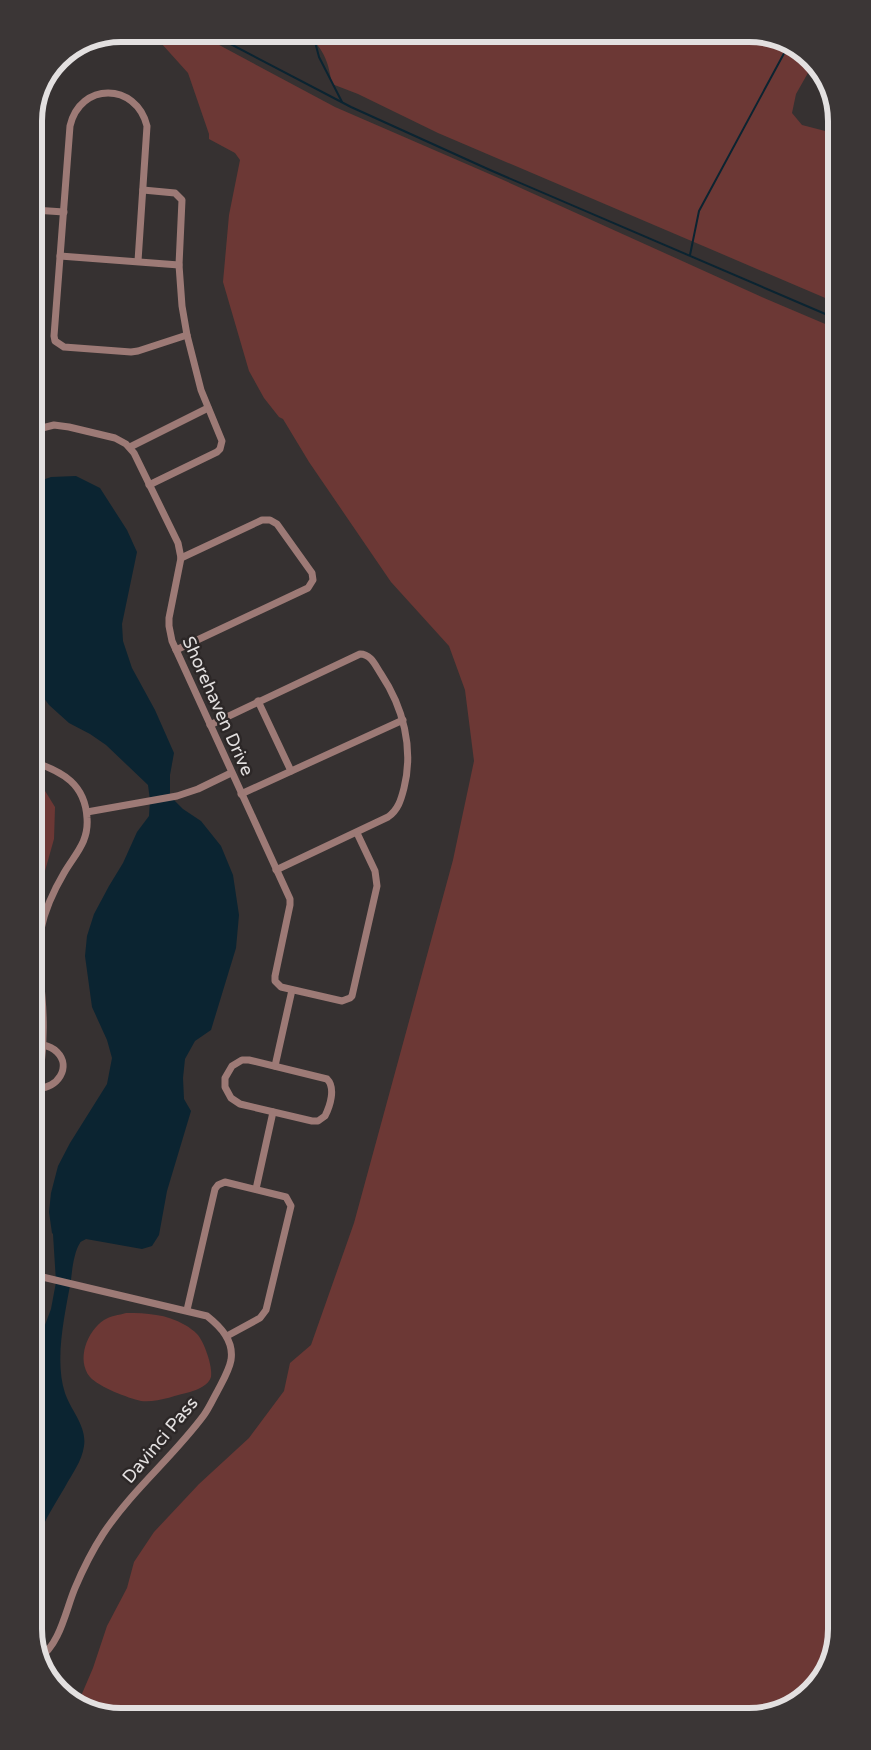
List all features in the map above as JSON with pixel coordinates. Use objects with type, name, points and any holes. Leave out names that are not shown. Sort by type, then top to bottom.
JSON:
[{"type":"street","points":[[138,262],[147,132],[143,114],[136,104],[126,97],[108,93],[96,95],[81,104],[72,120],[60,256],[55,341],[60,346],[130,352],[144,350],[187,334]]},
{"type":"street","points":[[143,190],[175,193],[182,200],[179,264],[181,299],[194,366],[208,408],[222,441],[217,452],[149,485]]},
{"type":"street","points":[[43,211],[64,212]]},
{"type":"street","points":[[60,256],[179,264]]},
{"type":"street","points":[[43,428],[54,425],[70,426],[115,438],[130,447],[208,408]]},
{"type":"street","name":"Shorehaven Drive","points":[[130,447],[178,543],[181,558],[169,618],[170,633],[176,650],[290,899],[275,979],[281,987],[292,990]]},
{"type":"street","points":[[176,650],[308,588],[313,580],[312,573],[277,524],[270,520],[262,520],[181,558]]},
{"type":"street","points":[[210,724],[356,655],[364,654],[370,658],[384,679],[403,720],[407,740],[407,770],[400,802],[393,813],[388,818],[276,870]]},
{"type":"street","points":[[258,701],[291,772]]},
{"type":"street","points":[[241,794],[403,720]]},
{"type":"street","points":[[42,924],[52,895],[77,855],[86,838],[87,829],[86,812],[79,792],[67,778],[51,767],[43,765]]},
{"type":"street","points":[[86,812],[177,796],[198,789],[232,773]]},
{"type":"street","points":[[275,1066],[292,990],[342,1001],[350,998],[354,992],[377,886],[375,871],[357,833]]},
{"type":"street","points":[[42,1015],[42,1050]]},
{"type":"street","points":[[42,1088],[54,1084],[62,1070],[62,1060],[57,1052],[43,1045]]},
{"type":"street","points":[[242,1060],[250,1060],[325,1078],[331,1083],[332,1089],[327,1113],[318,1121],[273,1112],[235,1101],[226,1091],[224,1082],[229,1069],[242,1060]]},
{"type":"street","points":[[256,1189],[273,1112]]},
{"type":"street","points":[[42,1277],[206,1316],[222,1329],[227,1336],[260,1318],[266,1310],[291,1206],[286,1198],[282,1195],[225,1182],[216,1187],[187,1310]]},
{"type":"street","name":"Davinci Pass","points":[[46,1653],[55,1640],[89,1556],[105,1532],[126,1503],[183,1442],[206,1414],[231,1360],[227,1336]]},
{"type":"shaded area","points":[[159,42],[214,42],[335,107],[828,325],[828,1629],[827,1644],[815,1673],[802,1688],[780,1702],[750,1708],[116,1707],[96,1703],[81,1696],[93,1668],[107,1626],[127,1588],[134,1562],[154,1532],[199,1484],[249,1438],[284,1391],[290,1363],[311,1345],[354,1223],[453,860],[474,761],[465,690],[449,646],[391,582],[309,462],[283,419],[279,417],[264,398],[249,371],[223,282],[229,215],[240,160],[235,153],[209,139],[209,134],[188,73]]},
{"type":"shaded area","points":[[315,42],[755,43],[765,44],[785,51],[794,56],[809,70],[796,94],[792,113],[802,125],[828,132],[828,299],[438,133],[358,94],[332,84],[326,59]]},
{"type":"shaded area","points":[[43,787],[55,807],[54,839],[42,880]]},
{"type":"shaded area","points":[[126,1313],[164,1316],[188,1327],[200,1337],[209,1361],[210,1380],[205,1385],[190,1392],[160,1400],[147,1401],[122,1395],[94,1381],[86,1370],[84,1362],[85,1346],[88,1338],[104,1320]]},
{"type":"water","points":[[76,476],[100,488],[127,530],[137,552],[122,624],[123,641],[132,668],[155,710],[174,753],[170,775],[170,796],[183,809],[201,821],[221,846],[233,875],[239,915],[236,948],[211,1030],[195,1041],[185,1059],[183,1078],[184,1099],[191,1111],[167,1191],[159,1235],[152,1246],[142,1249],[86,1239],[80,1243],[76,1251],[64,1322],[60,1366],[65,1393],[81,1425],[84,1446],[79,1462],[42,1528],[42,1332],[51,1309],[56,1282],[53,1234],[49,1212],[51,1193],[58,1166],[107,1084],[112,1058],[107,1040],[92,1007],[85,956],[87,936],[94,914],[123,863],[137,832],[149,816],[150,800],[148,785],[106,745],[69,723],[49,705],[43,696],[43,480],[51,477]]},
{"type":"waterway","points":[[227,42],[351,107],[490,170],[828,315]]},
{"type":"waterway","points":[[315,42],[319,57],[342,102]]},
{"type":"waterway","points":[[690,255],[699,211],[785,51]]}]
